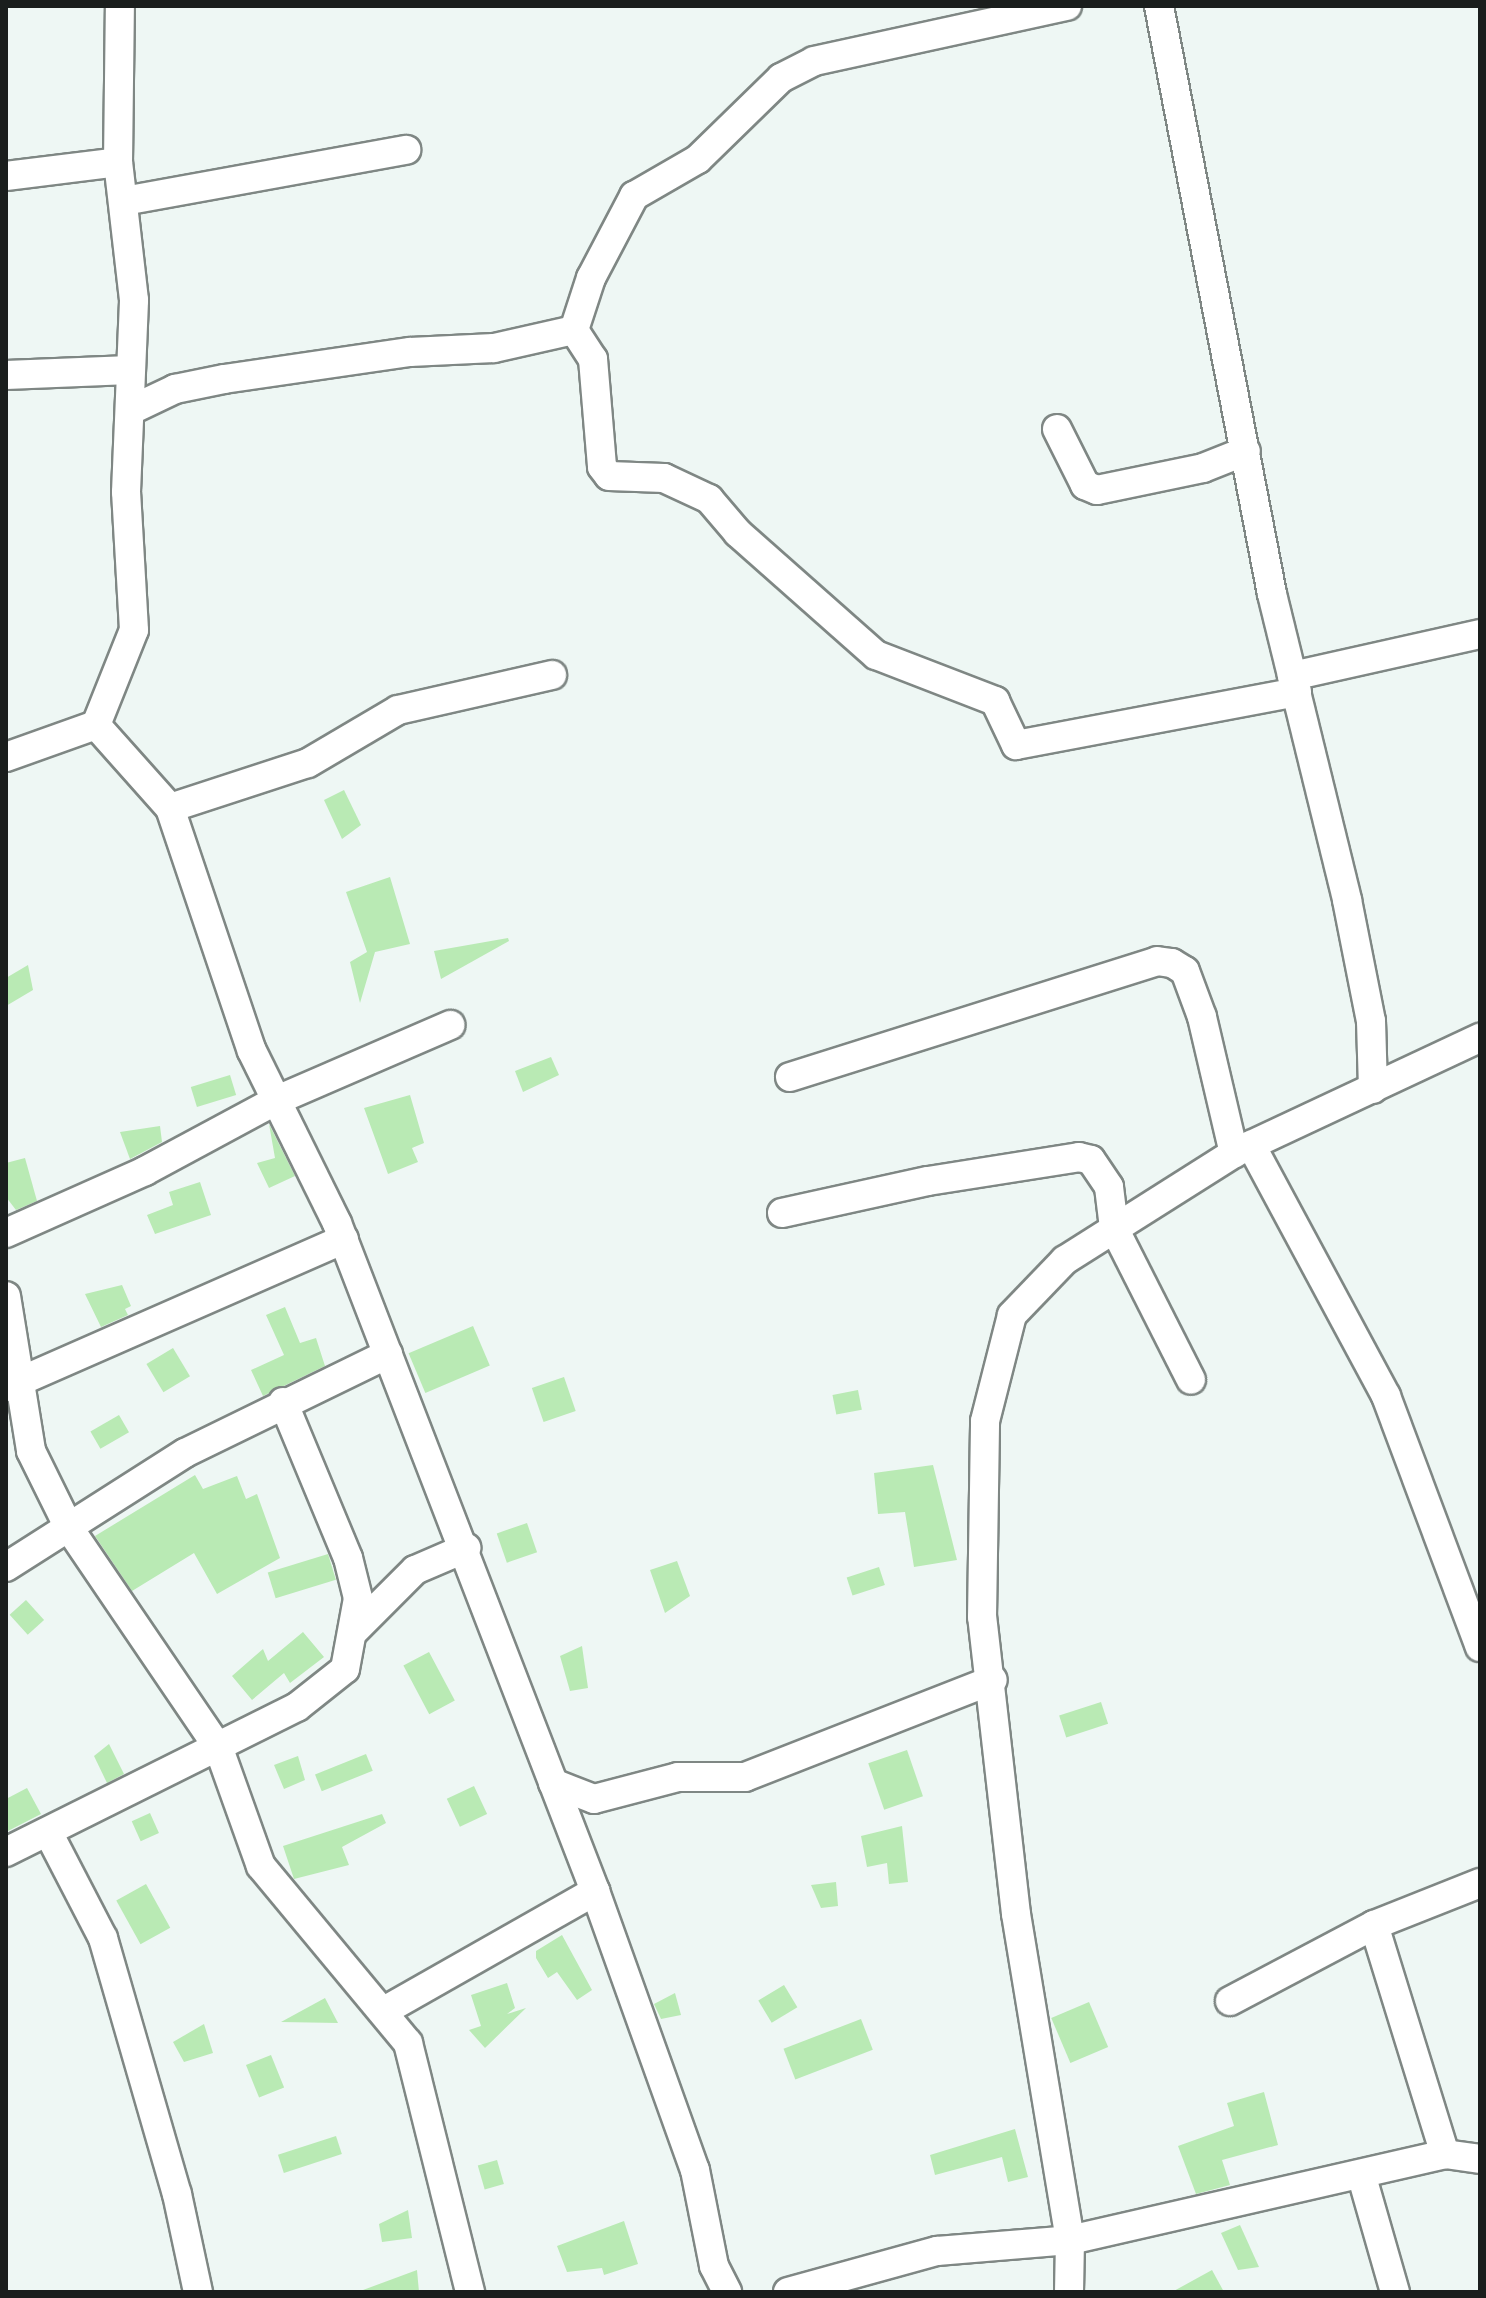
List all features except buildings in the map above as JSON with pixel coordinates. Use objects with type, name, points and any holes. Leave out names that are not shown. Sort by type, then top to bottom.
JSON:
[{"type":"street","points":[[6,757],[96,725],[134,630],[126,492],[133,409],[130,370],[134,300],[118,162],[120,6]]},
{"type":"street","points":[[574,330],[591,278],[634,196],[698,159],[781,78],[814,61],[1067,6]]},
{"type":"street","points":[[1159,6],[1294,684],[1350,915],[1371,1021],[1373,1089]]},
{"type":"street","points":[[124,201],[406,150]]},
{"type":"street","points":[[6,176],[118,162]]},
{"type":"street","points":[[133,409],[175,389],[224,379],[410,352],[494,348],[574,330]]},
{"type":"street","points":[[574,330],[593,359],[602,467],[609,476],[664,478],[709,499],[738,533],[876,655],[995,701],[1016,745],[1294,684],[1480,634]]},
{"type":"street","points":[[6,375],[130,370]]},
{"type":"street","points":[[1057,429],[1085,485],[1097,490],[1203,468],[1246,451]]},
{"type":"street","points":[[170,808],[308,763],[398,710],[552,675]]},
{"type":"street","points":[[96,725],[170,808],[200,911],[277,1100],[344,1239],[578,1843],[695,2170],[714,2266],[727,2292]]},
{"type":"street","points":[[790,1077],[1157,961],[1172,963],[1185,971],[1242,1149],[1386,1396],[1480,1647]]},
{"type":"street","points":[[6,1233],[145,1171],[277,1100],[450,1025]]},
{"type":"street","points":[[1069,2292],[1070,2240],[1016,1914],[993,1680],[982,1617],[985,1436],[999,1354],[1026,1294],[1114,1228],[1242,1149],[1480,1038]]},
{"type":"street","points":[[782,1213],[1079,1157],[1101,1168],[1114,1228],[1191,1380]]},
{"type":"street","points":[[14,1383],[344,1239]]},
{"type":"street","points":[[6,1296],[14,1383],[31,1451],[69,1528],[219,1749],[261,1866],[408,2043],[418,2070],[470,2292]]},
{"type":"street","points":[[6,1567],[185,1453],[283,1402],[388,1354]]},
{"type":"street","points":[[6,1852],[219,1749],[319,1694],[345,1669],[355,1630],[358,1598],[348,1558],[283,1402]]},
{"type":"street","points":[[355,1630],[415,1570],[466,1548]]},
{"type":"street","points":[[553,1783],[594,1799],[678,1777],[745,1777],[993,1680]]},
{"type":"street","points":[[578,1843],[594,1799]]},
{"type":"street","points":[[48,1832],[103,1938],[177,2194],[198,2292]]},
{"type":"street","points":[[1230,2001],[1374,1925],[1480,1883]]},
{"type":"street","points":[[384,2011],[595,1891]]},
{"type":"street","points":[[1374,1925],[1445,2154]]},
{"type":"street","points":[[788,2292],[937,2251],[1070,2240],[1362,2177],[1445,2154],[1480,2159]]},
{"type":"street","points":[[1362,2177],[1395,2292]]}]
